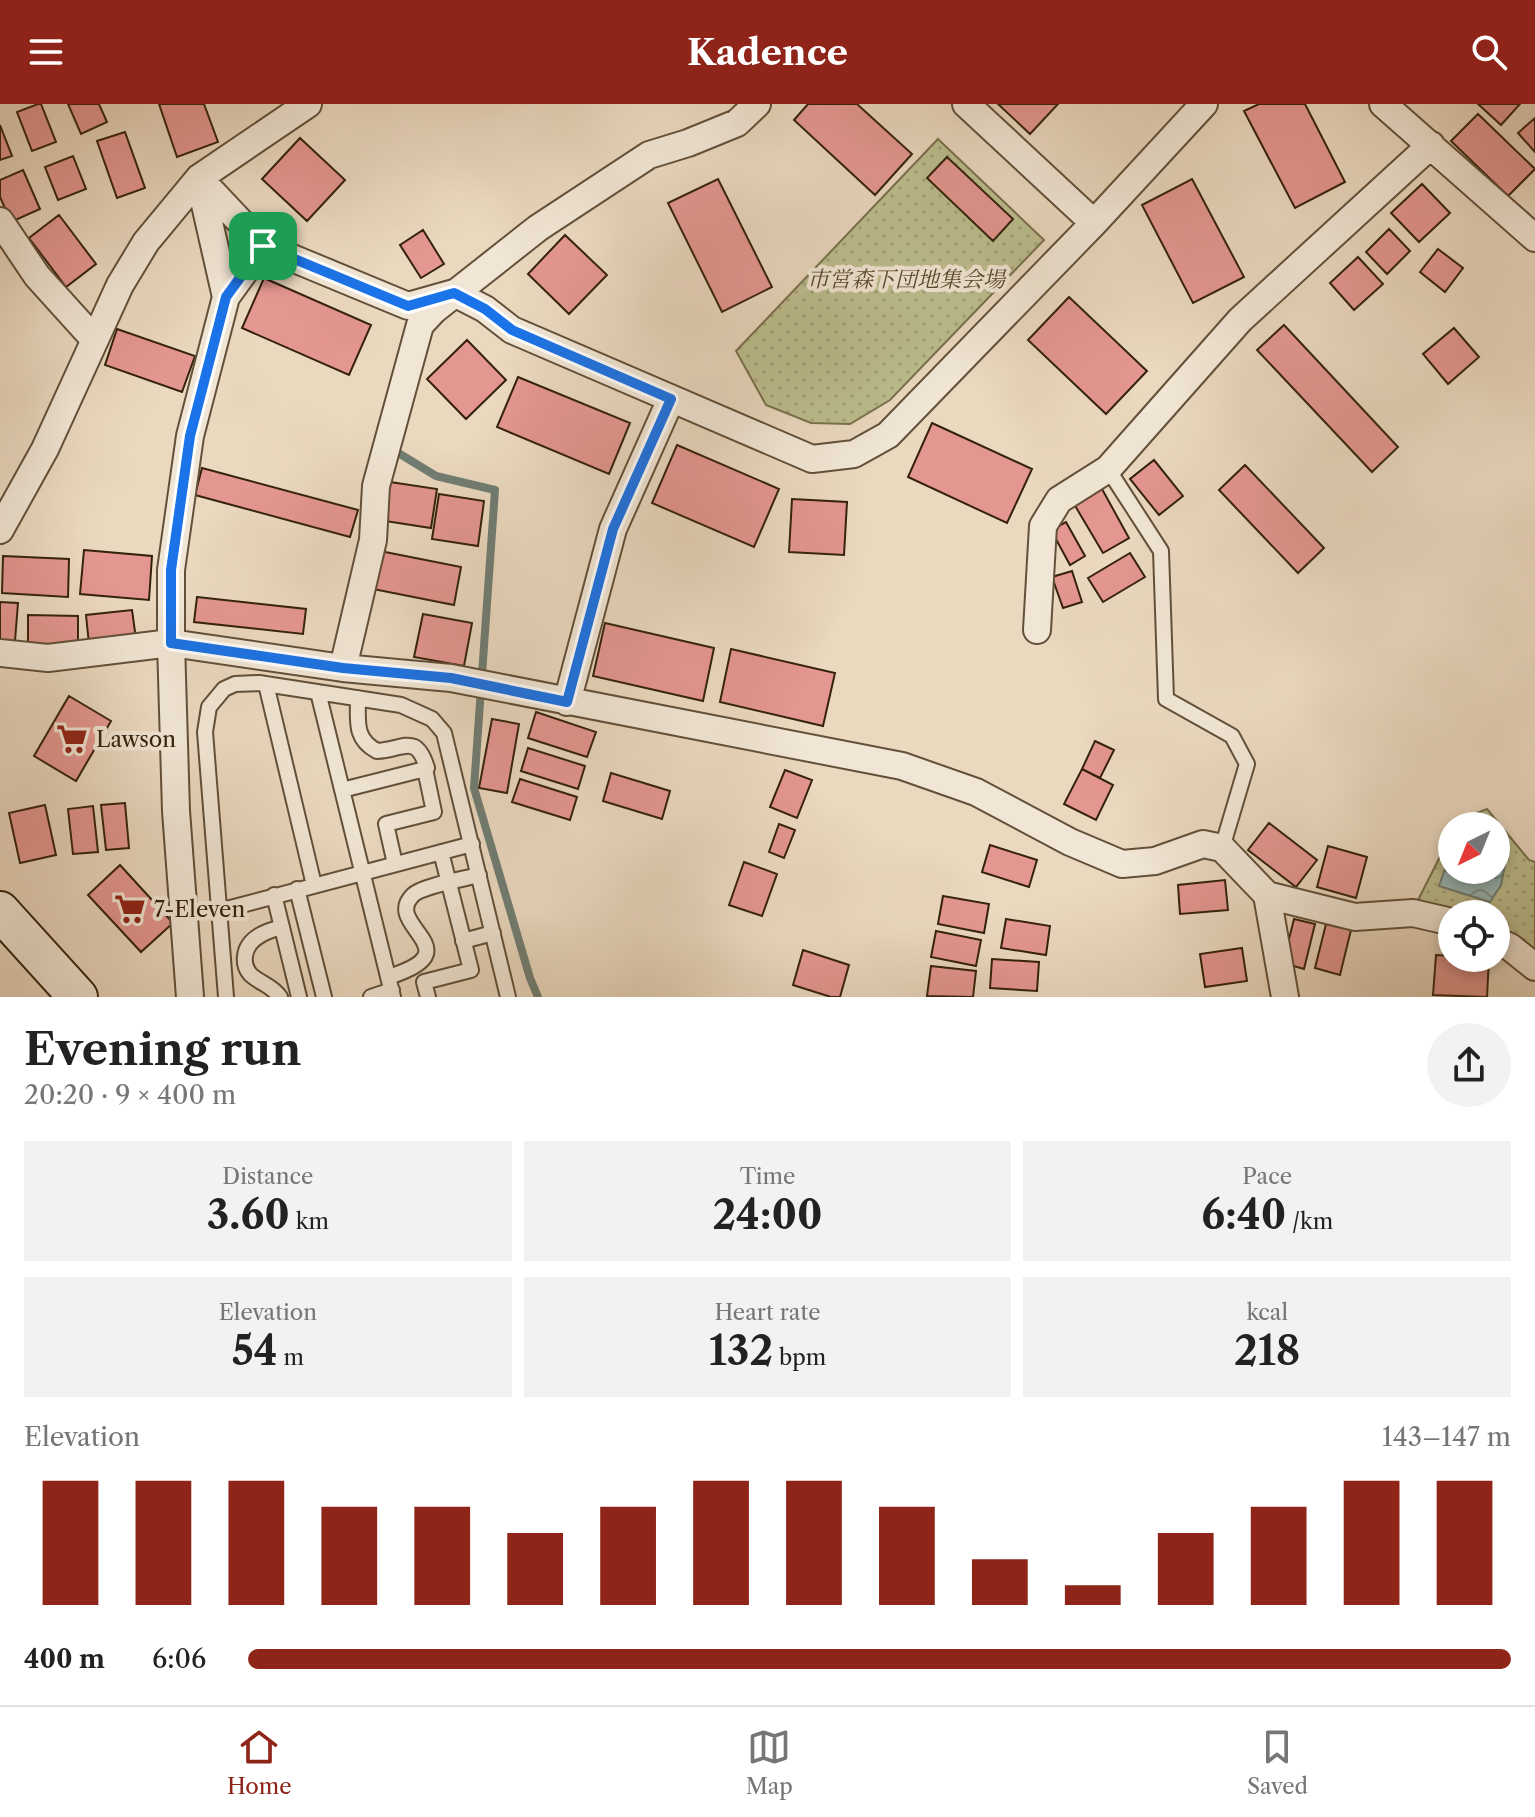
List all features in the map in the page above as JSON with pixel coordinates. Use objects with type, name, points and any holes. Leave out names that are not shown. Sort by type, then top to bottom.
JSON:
[{"type":"street","points":[[343,668],[373,540],[376,486],[420,325],[454,293],[538,228],[649,155],[737,123],[757,104]]},
{"type":"street","points":[[966,104],[1094,223]]},
{"type":"street","points":[[199,178],[263,246],[408,306],[454,293],[485,309],[512,330],[812,459],[854,454],[888,435],[1094,223],[1204,104]]},
{"type":"street","points":[[1383,104],[1535,238]]},
{"type":"street","points":[[0,530],[45,449],[120,285],[146,242],[199,178],[302,106]]},
{"type":"street","points":[[1037,630],[1043,526],[1059,500],[1108,469],[1240,320],[1431,145]]},
{"type":"street","points":[[199,178],[226,297]]},
{"type":"street","points":[[0,221],[37,276],[94,339]]},
{"type":"street","points":[[190,997],[176,811],[171,570],[190,436],[226,297],[263,246]]},
{"type":"street","points":[[567,702],[613,529],[671,399]]},
{"type":"street","points":[[0,653],[48,658],[171,643],[343,668],[451,678],[902,766],[976,792],[1070,842],[1122,864],[1155,861],[1203,844],[1222,848],[1267,895],[1355,917],[1413,913],[1438,918]]},
{"type":"street","points":[[1267,895],[1285,997]]},
{"type":"street","points":[[0,911],[78,997]]},
{"type":"street","points":[[1510,947],[1535,967]]},
{"type":"lane","points":[[1108,469],[1161,551],[1166,699],[1232,736],[1247,764],[1222,848]]},
{"type":"lane","points":[[226,997],[205,732],[209,707],[224,689],[235,684],[266,684],[401,705],[432,719],[444,733],[452,762],[508,997]]},
{"type":"lane","points":[[266,684],[314,885]]},
{"type":"lane","points":[[318,692],[391,988]]},
{"type":"lane","points":[[358,698],[360,736],[363,741],[377,751],[411,745],[421,753],[426,768],[434,812],[386,824],[395,864]]},
{"type":"lane","points":[[342,790],[452,762]]},
{"type":"lane","points":[[219,911],[472,844]]},
{"type":"lane","points":[[428,997],[424,982],[471,970],[441,852]]},
{"type":"lane","points":[[371,997],[391,988],[405,972],[424,960],[425,941],[408,921],[406,909],[411,897],[420,891],[479,875]]},
{"type":"lane","points":[[297,889],[324,997]]},
{"type":"lane","points":[[274,895],[299,997]]},
{"type":"lane","points":[[280,997],[251,975],[244,960],[254,939],[282,927]]},
{"type":"lane","points":[[463,941],[493,933]]},
{"type":"green space","name":"市営森下団地集会場","points":[[938,139],[1044,240],[890,400],[850,424],[811,423],[766,405],[736,351]]},
{"type":"green space","points":[[1510,837],[1529,860],[1535,862],[1535,955],[1510,941],[1510,900],[1438,900],[1438,906],[1416,904],[1438,861],[1438,884],[1510,884]]},
{"type":"water","points":[[1440,884],[1501,884],[1491,900]]},
{"type":"building","points":[[41,104],[56,142],[32,151],[17,112]]},
{"type":"building","points":[[68,104],[99,104],[107,122],[81,134]]},
{"type":"building","points":[[159,104],[204,104],[218,142],[177,157]]},
{"type":"building","points":[[808,104],[857,104],[912,154],[875,195],[794,120]]},
{"type":"building","points":[[998,104],[1058,104],[1030,134]]},
{"type":"building","points":[[1259,104],[1305,104],[1345,182],[1295,208],[1244,111]]},
{"type":"building","points":[[1478,104],[1520,104],[1501,125]]},
{"type":"building","points":[[1478,114],[1535,169],[1508,196],[1451,141]]},
{"type":"building","points":[[1535,118],[1535,152],[1518,133]]},
{"type":"building","points":[[0,125],[12,156],[0,160]]},
{"type":"building","points":[[125,132],[145,188],[117,198],[97,141]]},
{"type":"building","points":[[300,138],[345,180],[307,221],[262,179]]},
{"type":"building","points":[[73,156],[86,189],[58,200],[45,167]]},
{"type":"building","points":[[947,157],[1013,219],[993,241],[927,178]]},
{"type":"building","points":[[23,170],[40,209],[11,222],[0,197],[0,180]]},
{"type":"building","points":[[718,179],[772,287],[722,312],[668,203]]},
{"type":"building","points":[[1192,179],[1244,277],[1193,303],[1142,205]]},
{"type":"building","points":[[1422,184],[1450,213],[1419,242],[1391,213]]},
{"type":"building","points":[[59,215],[96,264],[66,287],[29,238]]},
{"type":"building","points":[[1389,229],[1410,251],[1387,274],[1366,252]]},
{"type":"building","points":[[423,230],[444,264],[421,278],[400,245]]},
{"type":"building","points":[[565,235],[607,275],[569,314],[528,274]]},
{"type":"building","points":[[1438,249],[1463,268],[1445,292],[1420,272]]},
{"type":"building","points":[[1358,257],[1383,284],[1354,310],[1330,283]]},
{"type":"building","points":[[264,278],[371,325],[349,375],[242,328]]},
{"type":"building","points":[[1069,297],[1147,371],[1106,414],[1028,340]]},
{"type":"building","points":[[1284,325],[1398,447],[1372,472],[1257,350]]},
{"type":"building","points":[[1454,328],[1479,357],[1448,384],[1423,354]]},
{"type":"building","points":[[117,329],[195,356],[182,392],[105,365]]},
{"type":"building","points":[[467,340],[506,380],[466,419],[427,379]]},
{"type":"building","points":[[518,377],[630,423],[609,474],[497,427]]},
{"type":"building","points":[[932,423],[1032,469],[1007,523],[908,477]]},
{"type":"building","points":[[677,445],[779,489],[754,547],[652,503]]},
{"type":"building","points":[[1154,460],[1183,496],[1159,515],[1130,479]]},
{"type":"building","points":[[1245,465],[1324,548],[1298,573],[1219,490]]},
{"type":"building","points":[[202,468],[358,510],[350,537],[195,495]]},
{"type":"building","points":[[390,482],[437,489],[431,528],[385,521]]},
{"type":"building","points":[[1102,489],[1129,538],[1103,553],[1074,504]]},
{"type":"building","points":[[439,494],[484,501],[478,546],[432,539]]},
{"type":"building","points":[[792,499],[847,502],[844,555],[789,552]]},
{"type":"building","points":[[1066,522],[1085,556],[1070,565],[1051,530]]},
{"type":"building","points":[[84,550],[152,556],[149,600],[80,594]]},
{"type":"building","points":[[375,550],[461,567],[454,605],[368,588]]},
{"type":"building","points":[[1130,553],[1145,577],[1103,602],[1088,578]]},
{"type":"building","points":[[3,556],[69,559],[68,597],[2,593]]},
{"type":"building","points":[[1072,571],[1082,602],[1063,608],[1052,577]]},
{"type":"building","points":[[197,597],[306,609],[303,634],[194,622]]},
{"type":"building","points":[[0,602],[18,603],[15,641],[0,640]]},
{"type":"building","points":[[132,610],[136,639],[89,644],[86,615]]},
{"type":"building","points":[[423,614],[472,623],[464,666],[414,657]]},
{"type":"building","points":[[28,615],[78,616],[78,644],[28,644]]},
{"type":"building","points":[[605,623],[714,648],[703,701],[593,676]]},
{"type":"building","points":[[731,649],[835,673],[823,726],[720,702]]},
{"type":"building","name":"Lawson","points":[[69,696],[111,721],[76,781],[34,756]]},
{"type":"building","points":[[536,712],[596,732],[587,757],[528,738]]},
{"type":"building","points":[[492,719],[519,724],[507,793],[479,788]]},
{"type":"building","points":[[1095,741],[1114,750],[1100,778],[1082,769]]},
{"type":"building","points":[[528,748],[585,766],[578,789],[521,771]]},
{"type":"building","points":[[1082,769],[1113,785],[1096,820],[1064,804]]},
{"type":"building","points":[[785,770],[812,780],[797,818],[770,807]]},
{"type":"building","points":[[611,773],[670,791],[662,819],[603,801]]},
{"type":"building","points":[[520,779],[577,797],[570,820],[512,802]]},
{"type":"building","points":[[125,803],[129,848],[106,850],[101,805]]},
{"type":"building","points":[[45,805],[56,855],[20,863],[9,813]]},
{"type":"building","points":[[93,806],[98,852],[73,854],[68,809]]},
{"type":"building","points":[[1269,823],[1317,860],[1296,887],[1248,850]]},
{"type":"building","points":[[779,824],[795,830],[784,858],[769,852]]},
{"type":"building","points":[[990,845],[1037,860],[1029,887],[982,872]]},
{"type":"building","points":[[1328,846],[1367,857],[1356,898],[1317,887]]},
{"type":"building","points":[[744,862],[777,874],[762,916],[729,905]]},
{"type":"building","name":"7-Eleven","points":[[120,865],[173,923],[141,952],[88,895]]},
{"type":"building","points":[[1225,880],[1228,910],[1180,914],[1178,885]]},
{"type":"building","points":[[943,896],[989,904],[984,933],[938,924]]},
{"type":"building","points":[[1006,919],[1050,926],[1046,955],[1001,948]]},
{"type":"building","points":[[1294,919],[1315,924],[1304,969],[1283,963]]},
{"type":"building","points":[[1326,924],[1351,930],[1340,975],[1315,968]]},
{"type":"building","points":[[936,931],[981,940],[976,966],[931,957]]},
{"type":"building","points":[[1242,948],[1247,981],[1205,987],[1200,954]]},
{"type":"building","points":[[803,950],[849,965],[840,997],[793,985]]},
{"type":"building","points":[[1436,955],[1438,972],[1488,972],[1487,997],[1433,995]]},
{"type":"building","points":[[992,959],[1039,962],[1037,991],[990,988]]},
{"type":"building","points":[[931,966],[976,971],[973,997],[927,996]]},
{"type":"waterway","points":[[400,454],[436,476],[495,490],[474,788],[538,997]]},
{"type":"place","name":"Lawson","points":[[72,739]]},
{"type":"place","name":"7-Eleven","points":[[130,909]]},
{"type":"route","points":[[263,246],[408,306],[454,293],[485,309],[512,330],[671,399],[613,529],[567,702],[451,678],[343,668],[171,643],[171,570],[190,436],[226,297],[263,246]]}]
